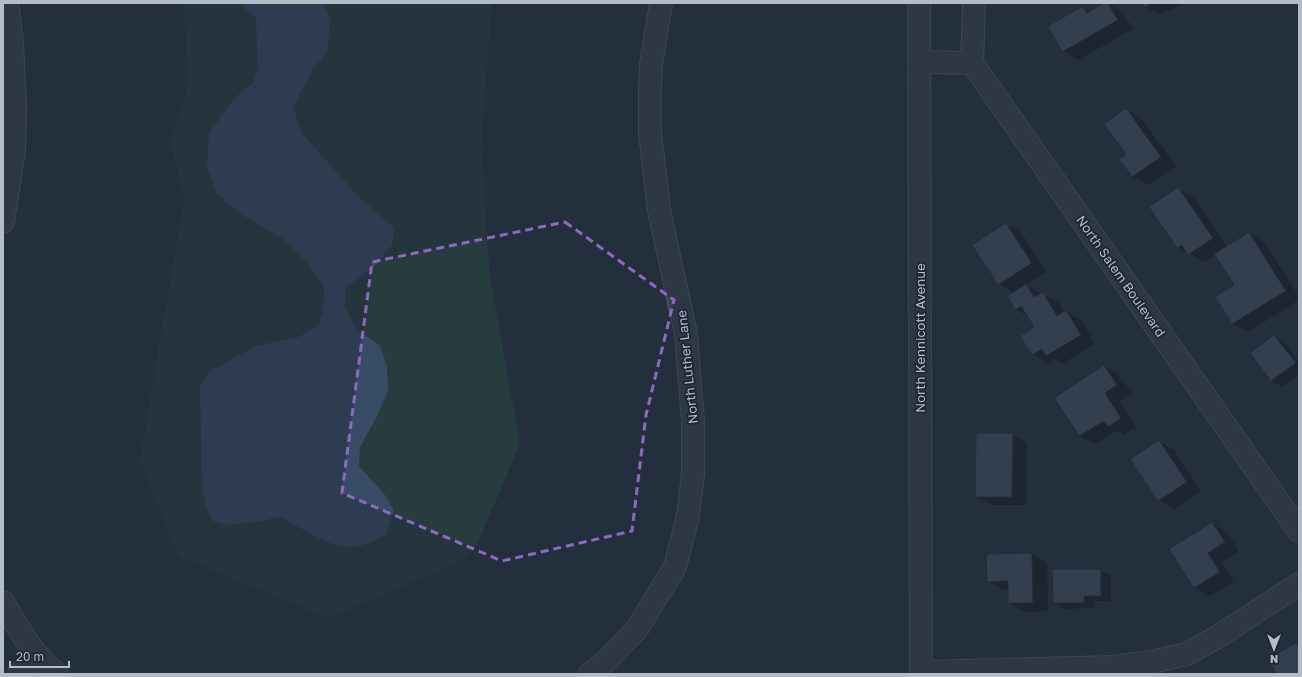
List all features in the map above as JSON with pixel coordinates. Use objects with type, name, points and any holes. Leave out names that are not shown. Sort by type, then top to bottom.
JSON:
[{"type":"street","points":[[3,222],[14,149],[15,105],[12,43],[6,3]]},
{"type":"street","name":"North Luther Lane","points":[[605,670],[637,629],[675,567],[688,516],[693,474],[693,422],[686,334],[659,210],[650,133],[651,64],[661,3]]},
{"type":"street","name":"North Kennicott Avenue","points":[[919,3],[921,673]]},
{"type":"street","points":[[920,62],[972,63],[974,3]]},
{"type":"street","name":"North Salem Boulevard","points":[[972,63],[1299,531]]},
{"type":"street","points":[[921,673],[1112,667],[1187,654],[1212,640],[1299,584]]},
{"type":"street","points":[[3,602],[14,622],[37,656],[57,674]]},
{"type":"street","points":[[19,674],[37,656]]},
{"type":"highlighted area","points":[[565,222],[674,300],[646,415],[632,531],[502,561],[342,493],[372,262]]},
{"type":"green space","points":[[184,3],[492,3],[481,145],[490,277],[520,444],[477,545],[456,564],[328,618],[178,556],[140,461],[185,198],[171,144],[188,84]]},
{"type":"water","points":[[239,3],[324,3],[330,18],[328,49],[311,73],[293,107],[301,132],[356,194],[394,228],[392,245],[378,263],[361,277],[346,286],[345,306],[355,328],[380,346],[387,366],[388,391],[376,418],[360,447],[359,466],[385,495],[394,511],[386,535],[359,546],[339,546],[328,542],[278,516],[264,521],[226,525],[213,521],[206,507],[202,486],[200,385],[212,370],[256,346],[299,337],[319,324],[323,311],[324,286],[306,262],[283,239],[239,213],[216,193],[207,166],[209,134],[237,96],[253,83],[258,69],[256,18]]},
{"type":"building","points":[[1104,3],[1108,3],[1118,20],[1062,52],[1048,26],[1083,6],[1087,13]]},
{"type":"building","points":[[1142,3],[1153,3],[1144,7]]},
{"type":"building","points":[[1126,108],[1161,157],[1132,177],[1119,159],[1126,154],[1104,124]]},
{"type":"building","points":[[1178,187],[1213,238],[1188,255],[1182,245],[1177,248],[1149,207]]},
{"type":"building","points":[[1006,223],[1032,263],[998,285],[972,245]]},
{"type":"building","points":[[1249,232],[1286,291],[1232,324],[1215,297],[1234,285],[1214,254]]},
{"type":"building","points":[[1026,284],[1034,297],[1043,292],[1057,316],[1066,310],[1081,335],[1046,356],[1042,349],[1032,355],[1020,336],[1034,327],[1021,306],[1015,310],[1007,296]]},
{"type":"building","points":[[1274,335],[1296,363],[1271,381],[1250,353]]},
{"type":"building","points":[[1104,365],[1117,385],[1105,393],[1121,418],[1108,427],[1104,421],[1079,436],[1054,398]]},
{"type":"building","points":[[976,433],[1013,433],[1012,497],[975,497]]},
{"type":"building","points":[[1159,440],[1187,482],[1158,501],[1130,459]]},
{"type":"building","points":[[1212,522],[1225,542],[1208,553],[1220,572],[1194,588],[1169,549]]},
{"type":"building","points":[[1032,553],[1033,603],[1008,603],[1008,581],[987,582],[986,554]]},
{"type":"building","points":[[1052,569],[1101,569],[1101,596],[1084,596],[1084,603],[1053,603]]},
{"type":"building","points":[[1296,643],[1299,648],[1299,674],[1276,674],[1268,658]]}]
